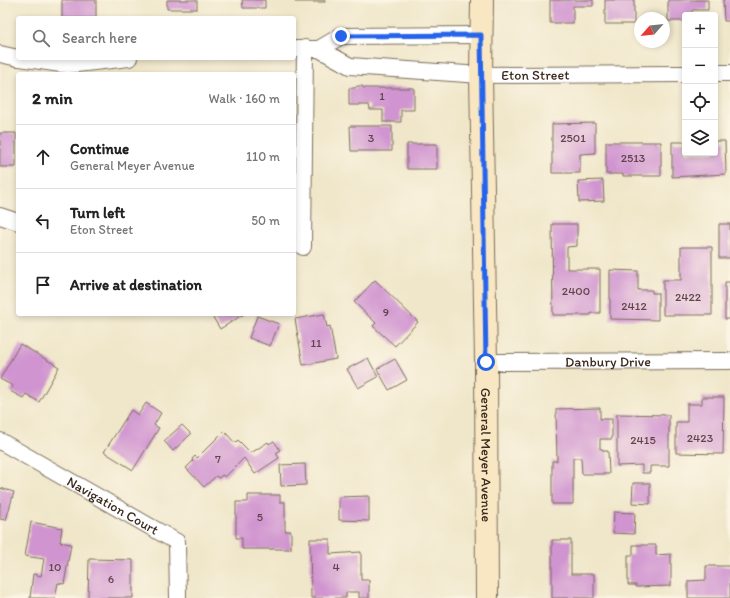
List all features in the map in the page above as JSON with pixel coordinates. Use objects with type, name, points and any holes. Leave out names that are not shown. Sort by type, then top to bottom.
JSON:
[{"type":"main road","name":"General Meyer Avenue","points":[[482,0],[481,35],[486,362],[486,598]]},
{"type":"street","points":[[303,247],[306,49],[341,36],[481,35]]},
{"type":"street","name":"Eton Street","points":[[306,49],[350,66],[482,75],[682,74]]},
{"type":"street","points":[[0,54],[16,57]]},
{"type":"street","points":[[27,60],[68,70],[118,60]]},
{"type":"street","points":[[718,73],[730,73]]},
{"type":"street","points":[[0,216],[16,221]]},
{"type":"street","name":"Danbury Drive","points":[[486,362],[730,361]]},
{"type":"street","name":"Navigation Court","points":[[0,441],[177,542],[178,598]]},
{"type":"building","points":[[62,0],[96,0],[96,16],[62,16]]},
{"type":"building","points":[[167,0],[197,0],[197,9],[167,9]]},
{"type":"building","points":[[242,0],[265,0],[265,8],[243,8]]},
{"type":"building","points":[[295,0],[325,0],[325,2],[295,2]]},
{"type":"building","points":[[550,0],[593,0],[593,6],[573,6],[573,23],[550,23]]},
{"type":"building","points":[[605,0],[634,0],[634,24],[605,24]]},
{"type":"building","points":[[668,0],[708,0],[708,10],[692,10],[692,12],[682,12],[682,21],[670,21],[670,12],[668,12]]},
{"type":"building","points":[[723,0],[730,0],[730,21],[724,21]]},
{"type":"building","points":[[357,86],[362,86],[364,88],[414,88],[414,110],[401,110],[401,122],[383,122],[383,110],[370,110],[369,105],[349,105],[349,88],[355,88]]},
{"type":"building","points":[[595,123],[595,153],[580,154],[580,173],[552,173],[552,124]]},
{"type":"building","points":[[350,126],[392,126],[392,151],[351,151]]},
{"type":"building","points":[[0,133],[16,133],[16,167],[0,167]]},
{"type":"building","points":[[718,141],[725,141],[726,174],[672,177],[672,142],[682,142],[682,156],[718,156]]},
{"type":"building","points":[[606,142],[661,142],[661,176],[623,176],[623,174],[606,174]]},
{"type":"building","points":[[407,144],[437,144],[437,169],[407,169]]},
{"type":"building","points":[[603,180],[604,201],[579,202],[578,181]]},
{"type":"building","points":[[552,224],[577,224],[577,246],[567,247],[567,269],[600,269],[600,313],[591,313],[591,315],[553,315]]},
{"type":"building","points":[[719,224],[730,224],[730,258],[719,258]]},
{"type":"building","points":[[681,247],[712,247],[712,315],[663,315],[663,280],[681,280]]},
{"type":"building","points":[[610,270],[638,271],[638,290],[652,290],[652,293],[658,293],[658,320],[610,319]]},
{"type":"building","points":[[375,280],[418,322],[395,346],[373,326],[376,323],[354,302]]},
{"type":"building","points":[[725,282],[730,282],[730,319],[725,319]]},
{"type":"building","points":[[324,314],[327,327],[330,326],[336,359],[303,365],[295,319]]},
{"type":"building","points":[[212,316],[241,316],[220,329]]},
{"type":"building","points":[[257,316],[279,324],[270,346],[249,338]]},
{"type":"building","points":[[20,344],[59,367],[39,402],[26,394],[23,398],[10,391],[13,386],[0,379]]},
{"type":"building","points":[[368,358],[378,377],[358,388],[347,369]]},
{"type":"building","points":[[395,359],[407,380],[389,390],[377,369]]},
{"type":"building","points":[[702,397],[724,397],[723,454],[676,453],[676,422],[687,422],[687,404],[702,404]]},
{"type":"building","points":[[146,403],[161,413],[154,425],[159,428],[133,470],[104,452],[131,410],[138,415]]},
{"type":"building","points":[[600,408],[600,419],[612,419],[612,439],[600,439],[600,449],[603,449],[603,451],[608,451],[609,474],[582,474],[581,458],[573,458],[573,504],[552,504],[552,461],[557,461],[556,409]]},
{"type":"building","points":[[617,414],[669,415],[669,466],[650,466],[650,473],[642,473],[642,465],[617,466]]},
{"type":"building","points":[[182,425],[191,434],[173,451],[164,441]]},
{"type":"building","points":[[224,431],[235,443],[238,440],[251,453],[268,442],[269,444],[274,441],[280,450],[276,453],[279,458],[255,474],[244,458],[225,477],[222,475],[219,478],[216,476],[204,487],[186,468],[193,461],[192,459],[195,456],[197,458]]},
{"type":"building","points":[[305,464],[306,485],[281,486],[280,465]]},
{"type":"building","points":[[633,483],[650,483],[650,504],[632,503]]},
{"type":"building","points":[[0,488],[14,492],[6,520],[0,519]]},
{"type":"building","points":[[248,495],[280,495],[280,502],[285,502],[285,531],[291,531],[291,549],[242,549],[242,538],[236,538],[236,502],[248,502]]},
{"type":"building","points":[[369,496],[369,521],[339,520],[339,497]]},
{"type":"building","points":[[614,512],[635,513],[634,534],[613,533]]},
{"type":"building","points":[[31,522],[62,528],[60,542],[71,544],[64,584],[58,583],[55,598],[30,598],[33,574],[41,576],[44,559],[25,556]]},
{"type":"building","points":[[310,539],[330,539],[330,554],[361,552],[361,580],[369,580],[369,598],[359,598],[359,592],[346,592],[346,598],[311,598]]},
{"type":"building","points":[[552,540],[571,540],[571,574],[594,574],[594,598],[552,598]]},
{"type":"building","points":[[633,545],[656,545],[656,555],[671,554],[671,586],[636,587],[636,585],[628,585],[628,555],[633,555]]},
{"type":"building","points":[[89,559],[133,560],[133,598],[88,598]]},
{"type":"building","points":[[706,566],[730,566],[730,598],[688,598],[688,581],[706,580]]},
{"type":"route","points":[[341,36],[481,35],[486,362]]}]
